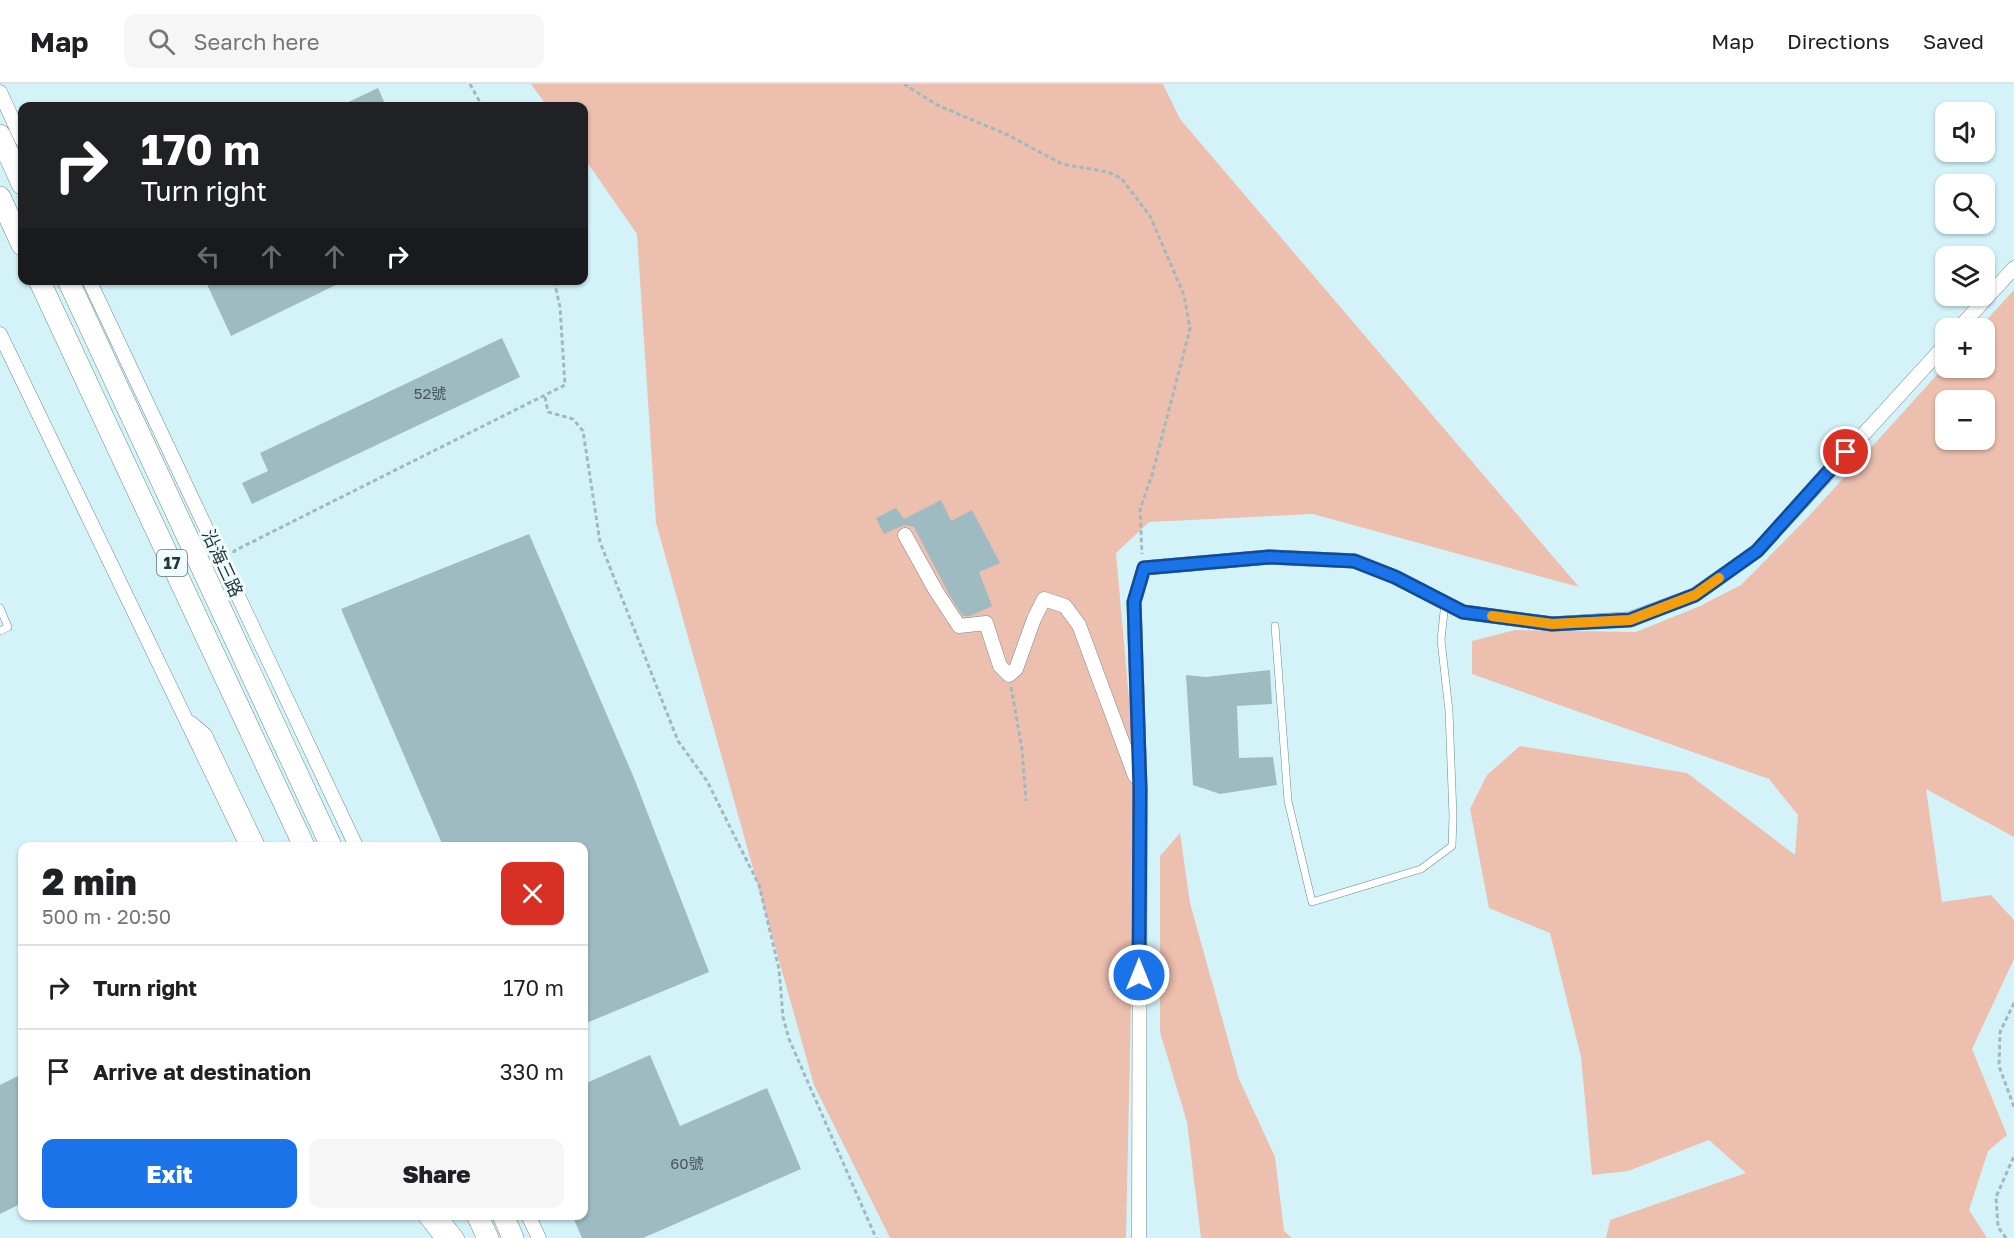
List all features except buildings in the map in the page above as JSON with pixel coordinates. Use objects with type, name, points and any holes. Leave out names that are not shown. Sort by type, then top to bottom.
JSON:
[{"type":"main road","points":[[11,146],[18,170]]},
{"type":"main road","points":[[0,197],[18,236]]},
{"type":"main road","name":"17","points":[[41,285],[302,842]]},
{"type":"main road","name":"沿海三路","points":[[72,285],[93,311],[219,580],[329,842]]},
{"type":"main road","points":[[479,1220],[488,1238]]},
{"type":"main road","points":[[505,1220],[513,1238]]},
{"type":"street","points":[[0,92],[11,146]]},
{"type":"street","points":[[1968,318],[2014,268]]},
{"type":"street","name":"沿海三路","points":[[90,285],[93,311]]},
{"type":"street","points":[[61,326],[93,311]]},
{"type":"street","points":[[0,334],[245,842]]},
{"type":"street","points":[[1138,1238],[1140,789],[1134,602],[1144,568],[1269,557],[1354,561],[1395,577],[1463,612],[1552,624],[1630,620],[1695,595],[1757,551],[1935,356]]},
{"type":"street","points":[[121,455],[153,439]]},
{"type":"street","points":[[905,536],[959,626],[987,623],[1000,666],[1009,675],[1016,669],[1034,619],[1044,599],[1065,606],[1079,625],[1140,789]]},
{"type":"street","points":[[187,595],[219,580]]},
{"type":"street","name":"沿海三路","points":[[219,580],[354,842]]},
{"type":"street","points":[[187,720],[205,735],[256,842]]},
{"type":"street","points":[[428,1220],[442,1238]]},
{"type":"street","points":[[443,1220],[457,1238]]},
{"type":"street","points":[[530,1220],[539,1238]]},
{"type":"lane","points":[[1275,626],[1288,801],[1312,902],[1421,869],[1452,846],[1449,711],[1441,640],[1445,602]]},
{"type":"lane","points":[[0,608],[9,627],[0,631]]},
{"type":"path","points":[[470,84],[480,102]]},
{"type":"path","points":[[904,84],[937,105],[1008,135],[1062,164],[1108,172],[1121,178],[1150,216],[1184,295],[1190,330],[1152,475],[1140,509],[1140,540],[1144,568]]},
{"type":"path","points":[[219,580],[234,550],[545,397],[565,385],[560,308],[555,285]]},
{"type":"path","points":[[545,397],[548,412],[573,419],[583,431],[600,542],[678,741],[707,781],[759,885],[779,969],[783,1017],[789,1039],[876,1238]]},
{"type":"path","points":[[1009,675],[1023,749],[1026,801]]},
{"type":"path","points":[[2014,1003],[2000,1032],[1999,1066],[2014,1107]]},
{"type":"path","points":[[2006,1238],[1998,1227],[1996,1197],[2014,1156]]},
{"type":"shaded area","points":[[531,84],[1163,84],[1180,119],[1579,587],[1313,514],[1149,522],[1116,553],[1132,733],[1135,811],[1126,1238],[890,1238],[814,1085],[656,523],[637,234],[588,164],[588,102],[544,102]]},
{"type":"shaded area","points":[[2014,290],[2014,837],[1926,789],[1942,902],[1991,895],[2014,920],[2014,959],[1972,1049],[2007,1135],[1988,1151],[1969,1210],[1987,1238],[1606,1238],[1610,1220],[1746,1173],[1709,1140],[1628,1171],[1592,1175],[1581,1057],[1550,933],[1489,908],[1470,809],[1487,775],[1520,746],[1687,773],[1795,855],[1798,815],[1769,779],[1472,674],[1472,641],[1515,630],[1636,632],[1700,606],[1741,585],[1809,516],[1935,377],[1995,378],[1995,318],[1988,318]]},
{"type":"shaded area","points":[[1180,833],[1190,903],[1239,1079],[1275,1157],[1284,1231],[1292,1238],[1201,1238],[1187,1122],[1160,1032],[1160,856]]},
{"type":"slow traffic","points":[[1492,616],[1552,624],[1630,620],[1695,595],[1719,578]]},
{"type":"route","points":[[1139,975],[1140,789],[1134,602],[1144,568],[1269,557],[1354,561],[1395,577],[1463,612],[1552,624],[1630,620],[1695,595],[1757,551],[1846,452]]}]
